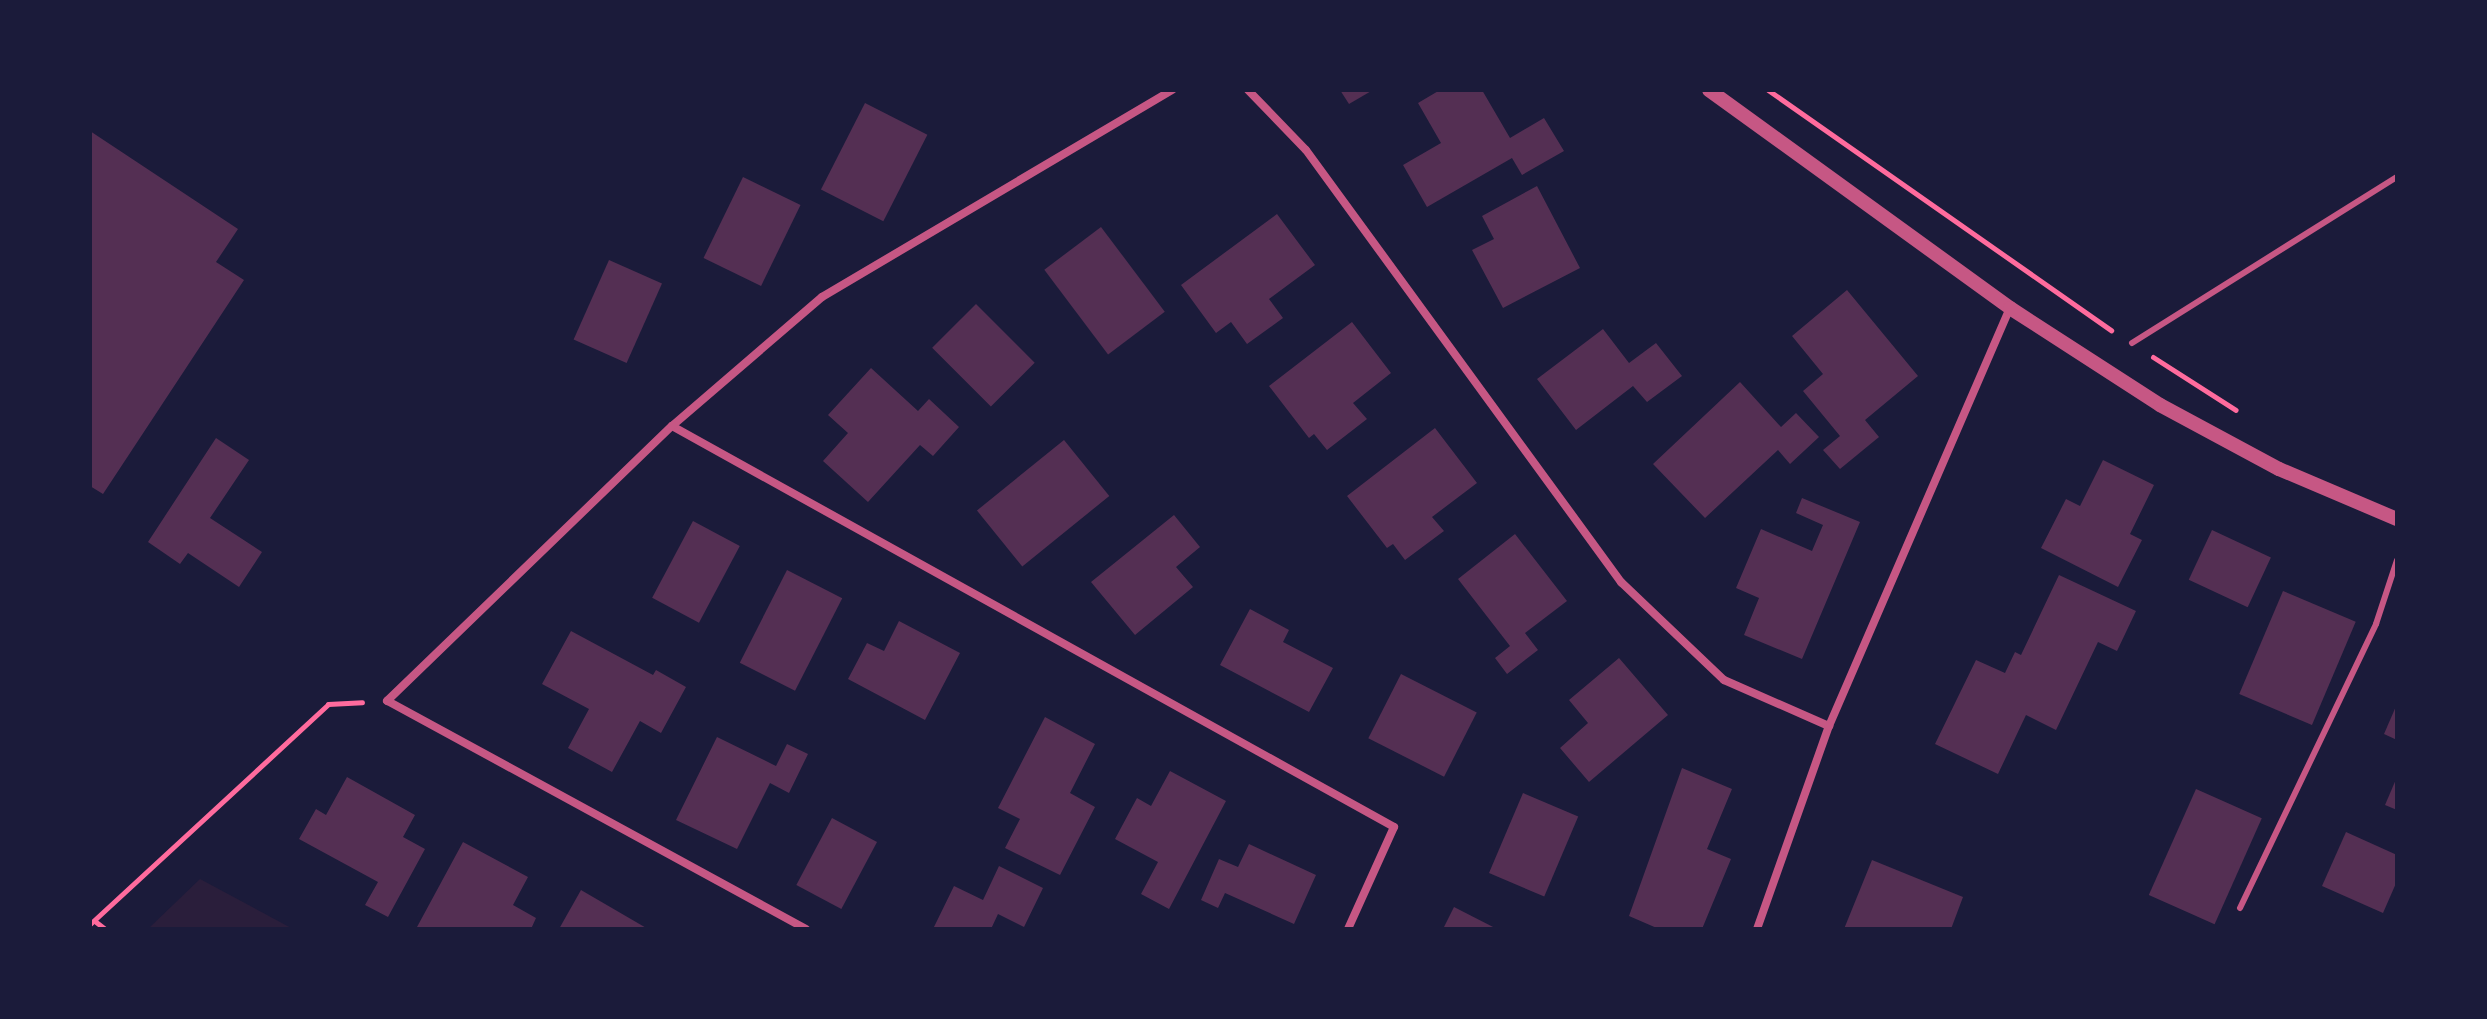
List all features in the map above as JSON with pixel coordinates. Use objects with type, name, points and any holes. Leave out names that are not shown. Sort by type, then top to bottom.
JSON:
[{"type":"street","points":[[806,929],[387,701],[672,426],[822,297],[1172,90]]},
{"type":"street","points":[[1248,90],[1306,150],[1621,582],[1724,680],[1829,726]]},
{"type":"street","points":[[1709,90],[2010,308],[2160,405],[2279,469],[2397,519]]},
{"type":"street","points":[[1757,929],[1829,726],[2010,308]]},
{"type":"street","points":[[672,426],[1394,827],[1348,929]]},
{"type":"lane","points":[[2132,343],[2397,177]]},
{"type":"lane","points":[[2240,908],[2376,624],[2397,560]]},
{"type":"path","points":[[1768,90],[2027,275],[2251,419]]},
{"type":"path","points":[[105,929],[93,923],[328,704],[387,701]]},
{"type":"shaded area","points":[[200,879],[293,929],[148,929]]},
{"type":"building","points":[[1340,90],[1373,90],[1349,104]]},
{"type":"building","points":[[1440,90],[1482,90],[1510,138],[1544,118],[1564,151],[1522,175],[1512,158],[1427,207],[1403,165],[1441,143],[1418,103]]},
{"type":"building","points":[[865,103],[927,135],[883,221],[821,189]]},
{"type":"building","points":[[90,131],[238,229],[216,262],[244,280],[103,494],[90,486]]},
{"type":"building","points":[[743,177],[801,205],[761,286],[704,258]]},
{"type":"building","points":[[1537,186],[1580,268],[1503,308],[1472,250],[1494,239],[1482,216]]},
{"type":"building","points":[[1277,214],[1315,265],[1269,299],[1283,318],[1247,344],[1231,322],[1216,333],[1181,285]]},
{"type":"building","points":[[1101,227],[1165,312],[1108,354],[1044,270]]},
{"type":"building","points":[[609,260],[662,284],[627,363],[574,339]]},
{"type":"building","points":[[1847,290],[1918,376],[1865,420],[1879,437],[1840,469],[1823,450],[1840,436],[1803,391],[1823,374],[1792,336]]},
{"type":"building","points":[[976,304],[1035,363],[991,407],[932,348]]},
{"type":"building","points":[[1352,322],[1391,373],[1353,403],[1367,419],[1327,450],[1314,434],[1309,438],[1269,386]]},
{"type":"building","points":[[1603,329],[1629,363],[1656,343],[1682,376],[1647,402],[1633,386],[1576,430],[1537,379]]},
{"type":"building","points":[[871,368],[918,411],[929,399],[959,427],[933,456],[920,445],[868,502],[823,461],[848,433],[828,415]]},
{"type":"building","points":[[1740,382],[1781,427],[1796,413],[1819,437],[1790,464],[1778,450],[1705,518],[1653,464]]},
{"type":"building","points":[[1435,428],[1477,483],[1432,517],[1444,531],[1405,560],[1393,544],[1387,548],[1347,496]]},
{"type":"building","points":[[216,438],[249,460],[210,518],[262,552],[239,587],[188,553],[180,564],[148,542]]},
{"type":"building","points":[[1064,440],[1109,496],[1022,566],[977,510]]},
{"type":"building","points":[[2103,460],[2154,485],[2130,534],[2142,540],[2118,587],[2041,548],[2066,499],[2080,506]]},
{"type":"building","points":[[1802,498],[1860,522],[1802,659],[1744,635],[1759,598],[1736,588],[1761,529],[1812,551],[1823,525],[1796,513]]},
{"type":"building","points":[[1174,515],[1200,547],[1176,567],[1193,587],[1135,635],[1091,582]]},
{"type":"building","points":[[693,521],[740,546],[699,623],[652,598]]},
{"type":"building","points":[[2212,530],[2271,557],[2248,607],[2189,580]]},
{"type":"building","points":[[1515,534],[1567,601],[1525,633],[1538,650],[1507,674],[1495,658],[1510,646],[1458,579]]},
{"type":"building","points":[[787,570],[842,598],[795,691],[740,663]]},
{"type":"building","points":[[2059,575],[2136,611],[2117,651],[2098,642],[2056,730],[2026,715],[1998,774],[1935,744],[1976,660],[2005,673],[2015,652],[2021,655]]},
{"type":"building","points":[[2283,591],[2356,622],[2312,725],[2239,694]]},
{"type":"building","points":[[1250,609],[1289,630],[1283,642],[1333,668],[1309,712],[1220,665]]},
{"type":"building","points":[[899,621],[960,653],[925,720],[848,679],[867,643],[884,651]]},
{"type":"building","points":[[571,631],[653,675],[656,670],[686,687],[661,733],[640,721],[612,772],[568,748],[589,709],[542,684]]},
{"type":"building","points":[[1619,658],[1668,715],[1589,782],[1560,748],[1588,723],[1569,700]]},
{"type":"building","points":[[1401,674],[1477,713],[1444,777],[1368,738]]},
{"type":"building","points":[[2397,704],[2397,740],[2384,734]]},
{"type":"building","points":[[1045,717],[1095,744],[1070,793],[1095,807],[1060,875],[1005,848],[1020,819],[998,808]]},
{"type":"building","points":[[717,737],[776,766],[787,744],[808,754],[789,793],[770,783],[737,849],[676,820]]},
{"type":"building","points":[[1682,768],[1732,789],[1707,849],[1731,859],[1702,929],[1659,929],[1629,916]]},
{"type":"building","points":[[1170,771],[1226,801],[1169,909],[1141,894],[1158,862],[1115,839],[1137,798],[1151,806]]},
{"type":"building","points":[[347,777],[415,815],[403,837],[425,849],[388,917],[365,905],[378,882],[299,839],[316,809],[326,815]]},
{"type":"building","points":[[2397,777],[2397,810],[2385,805]]},
{"type":"building","points":[[2196,789],[2262,818],[2215,924],[2149,895]]},
{"type":"building","points":[[1523,793],[1578,816],[1544,897],[1489,873]]},
{"type":"building","points":[[832,818],[877,842],[841,909],[796,885]]},
{"type":"building","points":[[2346,832],[2397,855],[2397,881],[2383,913],[2322,886]]},
{"type":"building","points":[[463,842],[528,877],[513,905],[536,918],[531,929],[417,927]]},
{"type":"building","points":[[1249,844],[1316,875],[1294,924],[1225,893],[1218,908],[1201,900],[1219,859],[1238,867]]},
{"type":"building","points":[[1872,860],[1963,897],[1951,929],[1844,929]]},
{"type":"building","points":[[999,866],[1043,888],[1024,927],[998,914],[991,929],[933,929],[954,886],[983,900]]},
{"type":"building","points":[[581,890],[648,929],[559,929]]},
{"type":"building","points":[[1454,907],[1497,929],[1443,929]]}]
